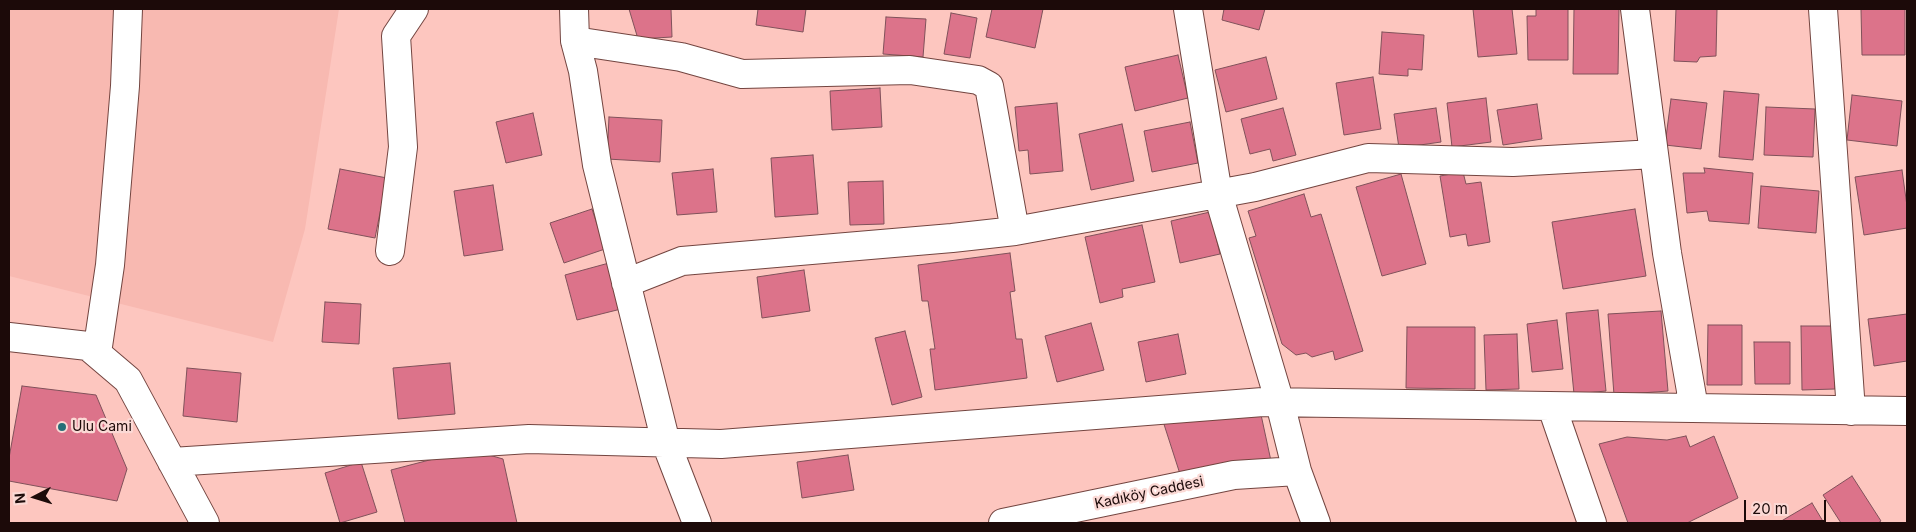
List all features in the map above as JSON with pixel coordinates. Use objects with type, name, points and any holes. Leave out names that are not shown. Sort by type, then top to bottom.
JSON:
[{"type":"street","points":[[97,353],[110,265],[126,86],[128,9]]},
{"type":"street","points":[[390,252],[403,147],[396,36],[414,9]]},
{"type":"street","points":[[574,9],[574,41],[583,72],[597,165],[666,443],[697,523]]},
{"type":"street","points":[[1188,9],[1218,194],[1280,403],[1297,471],[1316,523]]},
{"type":"street","points":[[1635,9],[1666,253],[1694,408]]},
{"type":"street","points":[[1822,9],[1851,411]]},
{"type":"street","points":[[574,41],[682,57],[742,74],[910,70],[978,80],[989,86],[1015,230]]},
{"type":"street","points":[[626,283],[682,262],[952,238],[1015,230],[1255,187],[1368,158],[1513,162],[1654,154]]},
{"type":"street","points":[[9,337],[88,346],[128,380],[201,520]]},
{"type":"street","points":[[172,462],[529,439],[721,444],[1263,402],[1907,411]]},
{"type":"street","points":[[1552,407],[1592,523]]},
{"type":"street","name":"Kadıköy Caddesi","points":[[1003,523],[1234,475],[1297,471]]},
{"type":"shaded area","points":[[9,9],[339,9],[305,229],[273,342],[9,276]]},
{"type":"building","points":[[629,9],[671,9],[672,37],[638,39]]},
{"type":"building","points":[[758,9],[806,9],[803,32],[756,25]]},
{"type":"building","points":[[992,9],[1043,9],[1035,48],[986,37]]},
{"type":"building","points":[[1224,9],[1265,9],[1259,30],[1222,20]]},
{"type":"building","points":[[1473,9],[1512,9],[1517,54],[1478,57]]},
{"type":"building","points":[[1536,9],[1568,9],[1568,60],[1528,60],[1527,16],[1536,16]]},
{"type":"building","points":[[1574,9],[1619,9],[1618,74],[1573,74]]},
{"type":"building","points":[[1676,9],[1717,9],[1716,56],[1700,57],[1697,62],[1674,61]]},
{"type":"building","points":[[1861,9],[1905,9],[1905,55],[1862,55]]},
{"type":"building","points":[[951,13],[977,18],[970,58],[944,54]]},
{"type":"building","points":[[886,17],[926,19],[923,57],[883,54]]},
{"type":"building","points":[[1382,32],[1424,35],[1422,70],[1408,69],[1408,76],[1379,74]]},
{"type":"building","points":[[1178,55],[1188,98],[1135,111],[1125,67]]},
{"type":"building","points":[[1266,57],[1277,99],[1226,112],[1215,70]]},
{"type":"building","points":[[1373,77],[1381,129],[1344,135],[1336,83]]},
{"type":"building","points":[[880,88],[882,127],[832,130],[830,91]]},
{"type":"building","points":[[1724,91],[1759,94],[1753,160],[1719,157]]},
{"type":"building","points":[[1852,95],[1902,101],[1897,146],[1847,140]]},
{"type":"building","points":[[1486,98],[1491,142],[1452,147],[1447,103]]},
{"type":"building","points":[[1671,99],[1707,103],[1701,149],[1665,145]]},
{"type":"building","points":[[1057,103],[1063,171],[1030,174],[1028,150],[1019,151],[1015,107]]},
{"type":"building","points":[[1537,104],[1542,139],[1503,145],[1497,110]]},
{"type":"building","points":[[1766,107],[1815,109],[1813,157],[1764,155]]},
{"type":"building","points":[[1283,108],[1296,155],[1273,161],[1270,149],[1250,154],[1241,119]]},
{"type":"building","points":[[1436,108],[1441,142],[1399,148],[1394,114]]},
{"type":"building","points":[[533,113],[542,155],[506,163],[496,122]]},
{"type":"building","points":[[609,117],[662,120],[660,162],[607,159]]},
{"type":"building","points":[[1190,122],[1198,163],[1152,172],[1144,131]]},
{"type":"building","points":[[1122,124],[1134,181],[1091,190],[1079,134]]},
{"type":"building","points":[[813,155],[818,214],[775,217],[771,158]]},
{"type":"building","points":[[1704,168],[1753,173],[1749,224],[1709,221],[1707,211],[1687,213],[1683,173],[1705,173]]},
{"type":"building","points":[[340,169],[387,178],[375,238],[328,229]]},
{"type":"building","points":[[713,169],[717,212],[677,215],[672,173]]},
{"type":"building","points":[[1902,170],[1907,206],[1907,228],[1864,235],[1855,177]]},
{"type":"building","points":[[1463,172],[1466,184],[1481,182],[1490,242],[1468,246],[1466,234],[1450,237],[1440,176]]},
{"type":"building","points":[[1401,174],[1426,264],[1382,276],[1356,187]]},
{"type":"building","points":[[883,181],[884,224],[850,225],[848,182]]},
{"type":"building","points":[[493,185],[503,250],[464,256],[454,191]]},
{"type":"building","points":[[1761,186],[1819,191],[1816,233],[1758,228]]},
{"type":"building","points":[[1304,194],[1311,217],[1321,214],[1363,351],[1335,360],[1333,351],[1312,357],[1306,353],[1296,355],[1282,344],[1249,238],[1256,236],[1248,211]]},
{"type":"building","points":[[592,209],[605,249],[564,263],[550,223]]},
{"type":"building","points":[[1635,209],[1646,276],[1563,289],[1552,222]]},
{"type":"building","points":[[1210,212],[1220,254],[1180,263],[1171,221]]},
{"type":"building","points":[[1142,225],[1155,282],[1122,289],[1123,297],[1100,303],[1085,237]]},
{"type":"building","points":[[1010,253],[1015,291],[1010,292],[1016,339],[1022,339],[1027,378],[935,390],[930,349],[935,349],[928,301],[922,301],[918,265]]},
{"type":"building","points":[[609,263],[621,309],[577,320],[565,275]]},
{"type":"building","points":[[804,270],[810,311],[762,318],[757,277]]},
{"type":"building","points":[[325,302],[361,304],[359,344],[322,342]]},
{"type":"building","points":[[1598,310],[1606,391],[1574,394],[1566,313]]},
{"type":"building","points":[[1661,311],[1668,391],[1614,395],[1608,314]]},
{"type":"building","points":[[1907,314],[1907,361],[1874,366],[1868,319]]},
{"type":"building","points":[[1557,320],[1563,369],[1532,372],[1527,324]]},
{"type":"building","points":[[1091,323],[1104,370],[1057,382],[1045,336]]},
{"type":"building","points":[[1708,325],[1742,325],[1742,385],[1707,385]]},
{"type":"building","points":[[1801,326],[1834,326],[1835,389],[1802,390]]},
{"type":"building","points":[[1407,327],[1475,327],[1475,389],[1406,388]]},
{"type":"building","points":[[905,331],[922,397],[892,405],[875,338]]},
{"type":"building","points":[[1178,334],[1186,374],[1146,382],[1138,342]]},
{"type":"building","points":[[1517,334],[1519,389],[1486,390],[1484,335]]},
{"type":"building","points":[[1754,342],[1790,342],[1790,384],[1755,384]]},
{"type":"building","points":[[450,363],[455,414],[398,419],[393,368]]},
{"type":"building","points":[[187,368],[241,373],[237,422],[183,416]]},
{"type":"building","name":"Ulu Cami","points":[[22,386],[96,395],[127,469],[117,501],[9,481],[9,458]]},
{"type":"building","points":[[1260,410],[1271,461],[1180,474],[1161,415]]},
{"type":"building","points":[[1686,436],[1690,447],[1714,436],[1738,498],[1687,523],[1628,523],[1599,444],[1627,437],[1667,440]]},
{"type":"building","points":[[482,453],[503,459],[517,523],[405,523],[391,470],[441,457]]},
{"type":"building","points":[[848,455],[854,490],[802,498],[797,462]]},
{"type":"building","points":[[361,462],[377,512],[340,523],[325,473]]},
{"type":"building","points":[[1852,476],[1881,521],[1878,523],[1841,523],[1823,495]]},
{"type":"building","points":[[1812,503],[1824,523],[1778,523]]},
{"type":"place","name":"Ulu Cami","points":[[62,427]]}]
